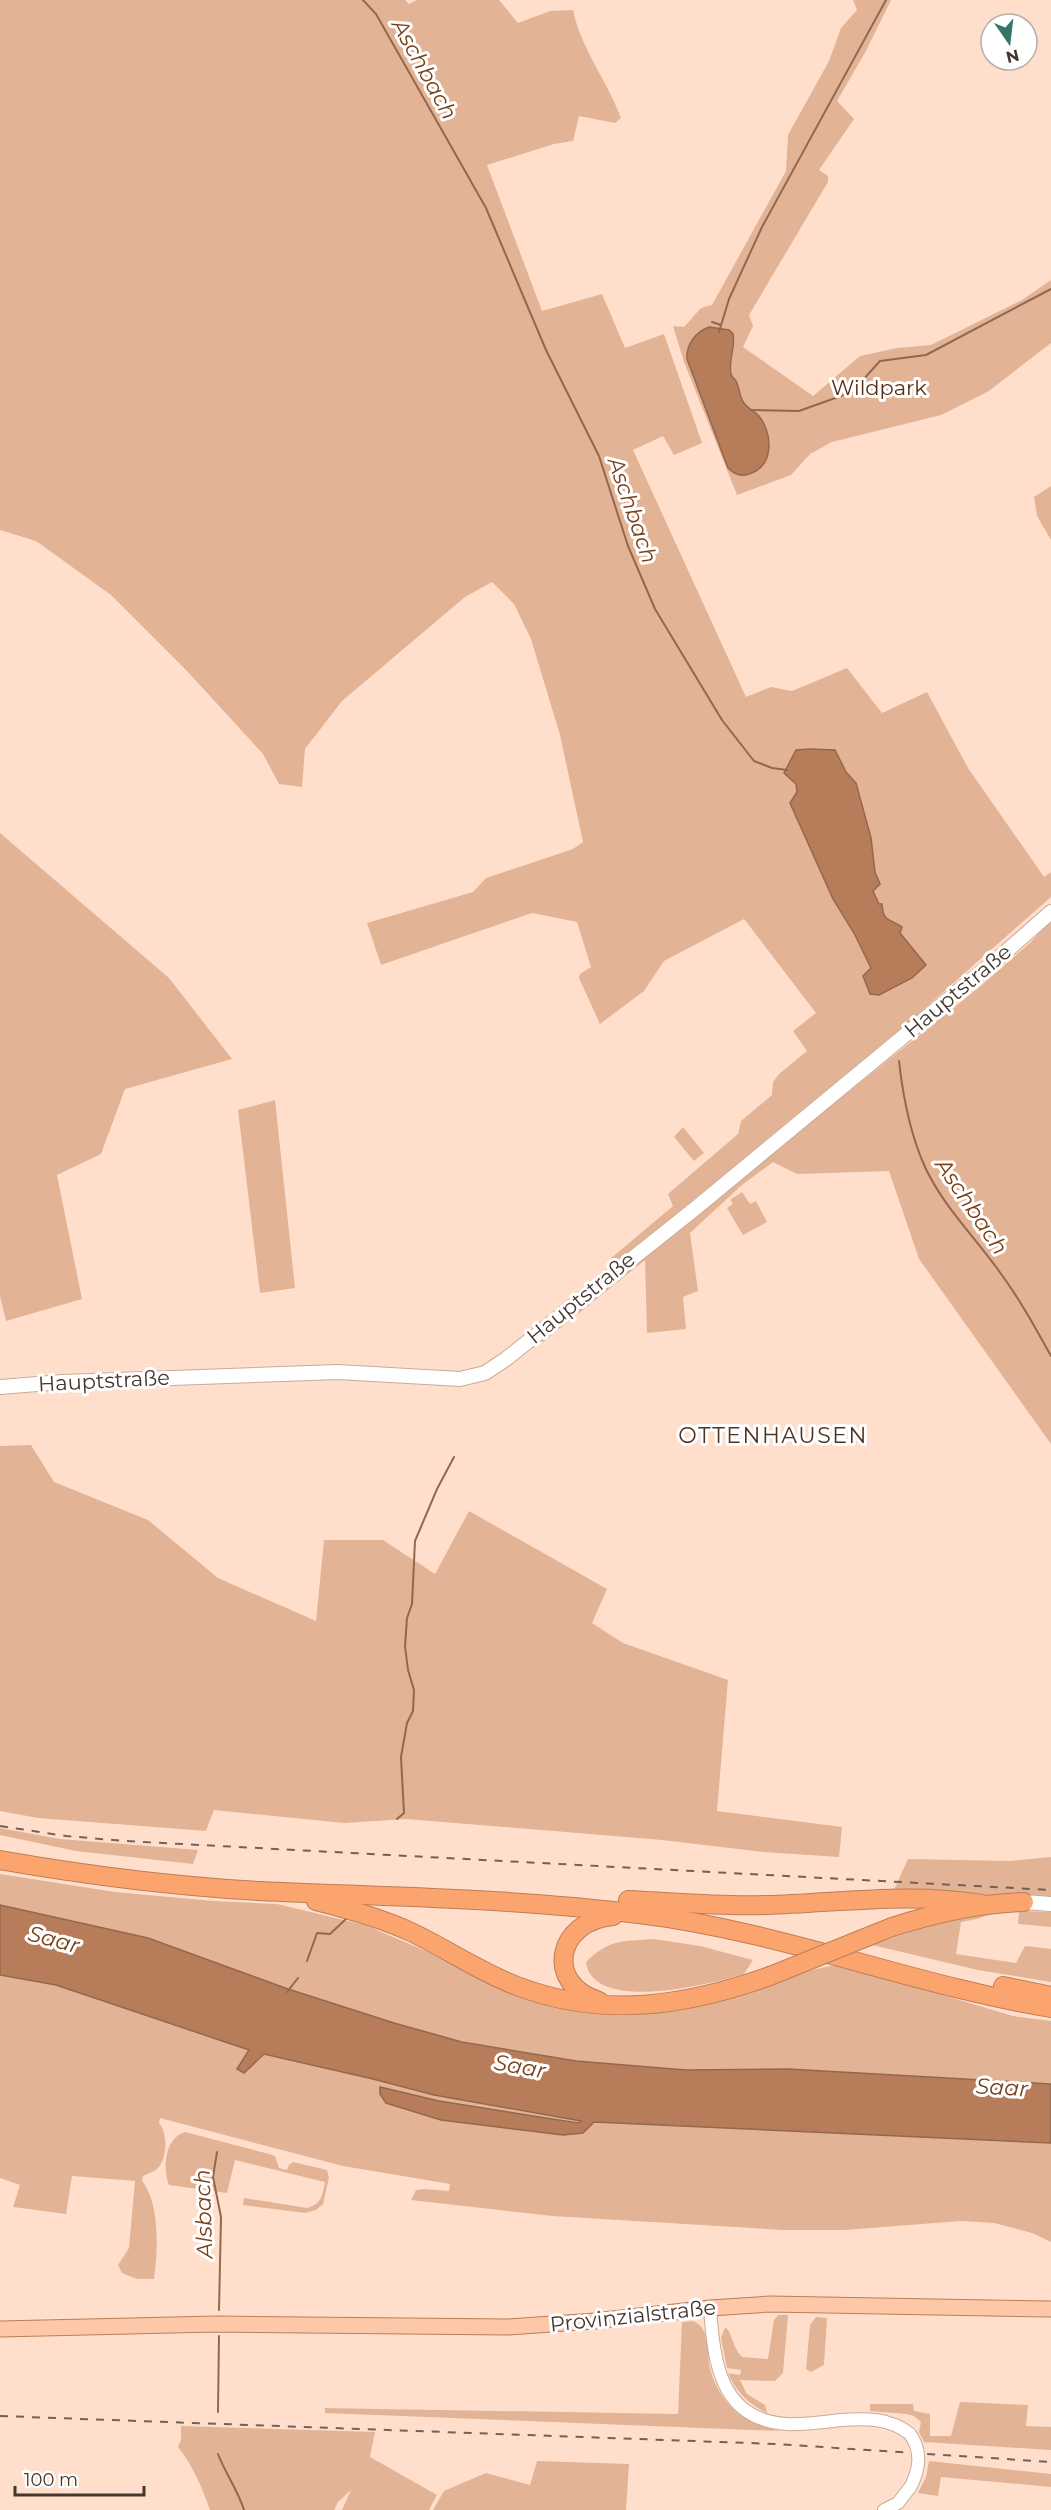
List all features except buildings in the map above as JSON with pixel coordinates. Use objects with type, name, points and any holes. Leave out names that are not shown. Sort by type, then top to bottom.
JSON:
[{"type":"highway","points":[[0,1849],[68,1861],[184,1874],[483,1888],[735,1917],[976,1981],[1051,1996]]},
{"type":"highway","points":[[0,1860],[124,1879],[258,1891],[634,1907],[922,1899],[956,1899],[982,1904]]},
{"type":"highway","points":[[258,1891],[314,1900],[376,1918],[412,1932],[496,1977],[539,1994],[594,2006],[633,2006],[685,2001],[716,1994],[925,1917],[982,1904],[1024,1902]]},
{"type":"highway","points":[[612,2005],[586,1997],[574,1987],[565,1968],[566,1946],[577,1929],[590,1921],[634,1907],[741,1930],[976,1992],[1051,2008]]},
{"type":"main road","name":"Hauptstraße","points":[[0,1387],[62,1382],[296,1373],[366,1372],[460,1379],[485,1373],[506,1359],[697,1207],[1051,912]]},
{"type":"main road","points":[[1024,1902],[1051,1904]]},
{"type":"main road","name":"Provinzialstraße","points":[[0,2329],[160,2324],[508,2327],[603,2320],[710,2308],[800,2304],[1051,2309]]},
{"type":"street","points":[[710,2308],[717,2371],[729,2394],[743,2409],[763,2420],[786,2424],[861,2419],[882,2420],[901,2426],[910,2434],[916,2442],[919,2457],[918,2472],[898,2503],[884,2510]]},
{"type":"green space","points":[[0,0],[405,0],[409,4],[417,0],[499,0],[518,23],[550,11],[573,10],[582,38],[621,118],[615,123],[579,116],[573,141],[554,144],[487,165],[542,311],[602,294],[625,348],[664,334],[702,443],[674,455],[663,436],[633,450],[746,697],[771,687],[792,691],[847,668],[882,713],[927,692],[968,768],[1044,877],[1051,872],[1051,897],[916,1016],[607,1271],[610,1259],[673,1206],[668,1194],[738,1134],[741,1121],[772,1095],[773,1082],[779,1074],[807,1051],[793,1031],[816,1013],[744,919],[664,961],[644,991],[600,1024],[579,978],[580,974],[591,967],[577,922],[532,913],[381,965],[367,923],[473,892],[486,878],[573,849],[583,842],[560,735],[531,639],[514,604],[492,582],[465,597],[342,701],[305,749],[302,787],[279,784],[263,754],[187,671],[111,595],[36,541],[0,530]],"holes":[[[796,750],[835,750],[846,772],[856,784],[871,838],[875,872],[880,884],[873,890],[879,904],[882,904],[886,917],[899,924],[900,933],[925,964],[912,978],[870,994],[863,976],[871,968],[854,933],[833,899],[790,803],[797,792],[796,783],[784,773]]]},
{"type":"green space","name":"Wildpark","points":[[853,0],[891,0],[866,51],[837,101],[854,119],[819,170],[828,176],[828,182],[749,315],[753,326],[743,347],[813,396],[860,356],[897,348],[931,345],[1022,300],[1051,280],[1051,343],[989,391],[941,415],[832,442],[810,454],[791,475],[737,495],[684,362],[673,326],[684,327],[701,308],[712,305],[786,171],[788,135],[829,61],[841,28],[857,10]]},
{"type":"green space","points":[[1051,486],[1051,540],[1037,516],[1034,497]]},
{"type":"green space","points":[[0,833],[169,978],[232,1059],[125,1089],[101,1154],[57,1175],[82,1299],[6,1321],[0,1296]]},
{"type":"green space","points":[[1051,920],[1051,1444],[919,1259],[889,1171],[797,1174],[773,1162],[742,1185],[690,1233],[698,1291],[683,1297],[686,1329],[647,1333],[645,1260],[543,1342],[540,1340],[978,988],[1030,943]]},
{"type":"green space","points":[[275,1100],[295,1288],[260,1293],[238,1110]]},
{"type":"green space","points":[[683,1127],[704,1153],[694,1161],[674,1137]]},
{"type":"green space","points":[[742,1192],[750,1204],[756,1201],[767,1222],[743,1235],[727,1208],[733,1204],[730,1200]]},
{"type":"green space","points":[[31,1445],[54,1482],[148,1520],[218,1578],[316,1621],[324,1540],[383,1540],[435,1574],[469,1511],[607,1589],[592,1623],[623,1643],[728,1680],[717,1811],[842,1827],[839,1857],[406,1819],[344,1823],[214,1810],[206,1831],[38,1818],[0,1811],[0,1446]]},
{"type":"green space","points":[[0,1828],[60,1839],[198,1850],[193,1864],[76,1851],[0,1835]]},
{"type":"green space","points":[[1051,1857],[1051,1898],[892,1894],[908,1859],[1010,1861]]},
{"type":"green space","points":[[0,1874],[115,1892],[277,1904],[365,1925],[433,1954],[514,1993],[552,2007],[620,2016],[683,2010],[753,1992],[803,1972],[839,1964],[1013,2016],[1051,2021],[1051,2084],[788,2069],[686,2070],[576,2061],[462,2042],[288,1989],[148,1938],[0,1905]]},
{"type":"green space","points":[[1019,1911],[1051,1912],[1051,1927],[1018,1924]]},
{"type":"green space","points":[[995,1912],[961,1922],[956,1954],[1016,1963],[1025,1946],[1051,1949],[1051,1982],[978,1970],[872,1945],[927,1926]]},
{"type":"green space","points":[[654,1939],[700,1946],[753,1960],[744,1974],[664,1991],[620,1990],[603,1985],[589,1972],[586,1962],[602,1949],[625,1941]]},
{"type":"green space","points":[[0,1975],[56,1985],[250,2050],[237,2069],[244,2073],[264,2054],[434,2095],[581,2120],[579,2123],[439,2101],[380,2087],[386,2103],[442,2120],[563,2135],[583,2133],[594,2122],[1051,2143],[1051,2242],[1032,2233],[994,2223],[961,2221],[845,2230],[783,2230],[552,2216],[411,2200],[416,2190],[449,2191],[450,2184],[343,2166],[160,2118],[159,2123],[165,2140],[163,2160],[156,2170],[143,2176],[142,2181],[148,2190],[155,2214],[157,2241],[154,2279],[137,2279],[122,2273],[118,2265],[129,2248],[135,2181],[72,2176],[66,2214],[13,2207],[20,2185],[0,2178]]},
{"type":"green space","points":[[185,2132],[275,2156],[279,2168],[287,2170],[293,2162],[327,2170],[329,2178],[323,2204],[316,2210],[305,2213],[243,2205],[244,2198],[307,2208],[318,2202],[325,2182],[235,2160],[227,2193],[169,2185],[166,2162],[169,2147],[178,2135]]},
{"type":"green space","points":[[778,2315],[788,2315],[783,2373],[775,2381],[740,2380],[747,2394],[765,2405],[767,2413],[754,2406],[735,2386],[728,2373],[740,2375],[741,2370],[727,2368],[721,2338],[725,2327],[742,2357],[768,2359],[774,2320]]},
{"type":"green space","points":[[816,2317],[827,2318],[824,2365],[811,2372],[806,2369],[810,2325]]},
{"type":"green space","points":[[693,2321],[699,2325],[706,2336],[711,2372],[726,2401],[745,2418],[779,2431],[325,2413],[325,2408],[678,2414],[682,2322]]},
{"type":"green space","points":[[960,2402],[1028,2405],[1026,2426],[1051,2427],[1051,2450],[924,2442],[919,2432],[921,2422],[914,2416],[870,2411],[870,2404],[913,2404],[914,2411],[930,2414],[930,2436],[951,2436]]},
{"type":"green space","points":[[181,2426],[375,2432],[370,2457],[437,2495],[429,2510],[342,2510],[351,2490],[338,2502],[334,2510],[210,2510],[197,2477],[178,2447],[181,2440]]},
{"type":"green space","points":[[537,2461],[629,2464],[626,2510],[433,2510],[444,2491],[486,2473],[530,2485]]},
{"type":"green space","points":[[929,2461],[1051,2474],[1051,2487],[941,2477],[938,2496],[918,2493],[926,2477]]},
{"type":"water","points":[[709,327],[729,330],[733,334],[731,376],[737,384],[742,401],[758,415],[767,430],[769,448],[767,456],[757,470],[746,475],[738,474],[728,468],[687,359],[688,348],[693,339]]},
{"type":"water","points":[[796,750],[835,750],[846,772],[856,783],[871,838],[875,872],[880,884],[873,891],[879,904],[882,904],[886,917],[902,927],[900,933],[926,965],[912,978],[879,995],[870,994],[863,976],[871,968],[854,933],[833,899],[790,803],[797,792],[796,784],[784,773]]},
{"type":"water","name":"Saar","points":[[0,1905],[148,1938],[288,1989],[462,2042],[576,2061],[686,2070],[788,2069],[1051,2084],[1051,2143],[594,2122],[583,2133],[563,2135],[441,2120],[386,2103],[380,2094],[380,2087],[439,2101],[578,2123],[581,2121],[434,2095],[264,2054],[244,2073],[237,2069],[249,2050],[56,1985],[0,1975]]},
{"type":"waterway","name":"Aschbach","points":[[363,0],[376,14],[486,208],[546,350],[599,456],[628,546],[655,609],[722,720],[754,761],[772,768],[787,770]]},
{"type":"waterway","points":[[719,332],[729,299],[762,227],[886,0]]},
{"type":"waterway","points":[[751,410],[799,411],[852,392],[880,361],[926,355],[1051,289]]},
{"type":"waterway","points":[[712,322],[721,325]]},
{"type":"waterway","name":"Aschbach","points":[[899,1061],[911,1128],[932,1181],[1006,1281],[1051,1356]]},
{"type":"waterway","points":[[397,1819],[404,1813],[401,1757],[407,1723],[413,1711],[414,1690],[408,1670],[405,1646],[407,1618],[412,1604],[415,1541],[437,1489],[454,1457]]},
{"type":"waterway","points":[[307,1961],[317,1933],[330,1934],[348,1917]]},
{"type":"waterway","points":[[287,1992],[298,1978]]},
{"type":"waterway","name":"Alsbach","points":[[217,2152],[213,2177],[221,2217],[219,2310]]},
{"type":"waterway","name":"Alsbach","points":[[218,2412],[219,2336]]},
{"type":"waterway","name":"Alsbach","points":[[218,2454],[244,2510]]},
{"type":"railway","points":[[0,1826],[66,1836],[125,1841],[1051,1890]]},
{"type":"railway","points":[[0,2416],[776,2444],[1051,2462]]},
{"type":"district","name":"OTTENHAUSEN","points":[[773,1435]]}]
